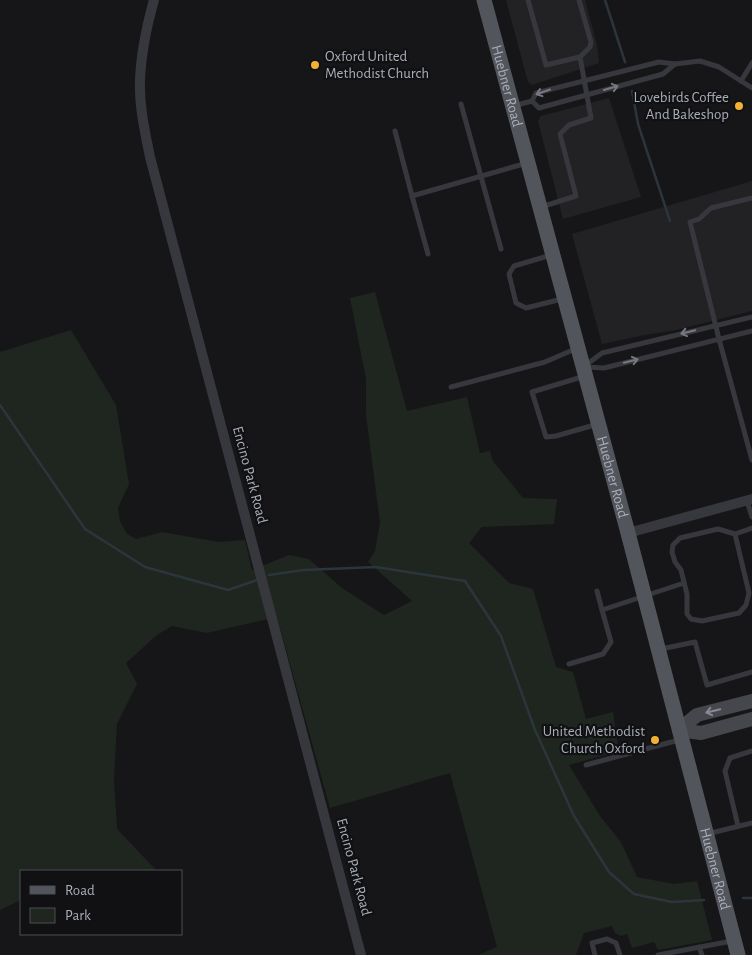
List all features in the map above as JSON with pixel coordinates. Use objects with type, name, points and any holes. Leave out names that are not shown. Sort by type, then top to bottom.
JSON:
[{"type":"main road","name":"Huebner Road","points":[[484,0],[628,533],[738,955]]},
{"type":"street","name":"Encino Park Road","points":[[154,0],[145,39],[140,80],[142,115],[150,157],[361,955]]},
{"type":"street","points":[[628,533],[749,500]]},
{"type":"street","points":[[681,735],[697,716],[752,701]]},
{"type":"street","points":[[681,735],[701,733],[752,719]]},
{"type":"lane","points":[[528,0],[546,65],[580,57],[590,47],[591,42],[579,0]]},
{"type":"lane","points":[[540,208],[576,196],[560,134],[569,124],[591,118],[580,57]]},
{"type":"lane","points":[[513,106],[532,101],[536,93],[659,62],[675,64],[700,61],[719,67],[752,88]]},
{"type":"lane","points":[[532,101],[539,108],[663,74],[675,64]]},
{"type":"lane","points":[[741,81],[752,64]]},
{"type":"lane","points":[[462,104],[501,249]]},
{"type":"lane","points":[[395,131],[428,254]]},
{"type":"lane","points":[[412,196],[527,163]]},
{"type":"lane","points":[[752,198],[711,208],[699,219],[690,222],[752,460]]},
{"type":"lane","points":[[553,255],[514,266],[509,274],[516,303],[526,308],[565,298]]},
{"type":"lane","points":[[584,371],[602,353],[752,317]]},
{"type":"lane","points":[[598,423],[556,436],[546,437],[532,392],[584,371],[604,368],[752,331]]},
{"type":"lane","points":[[451,387],[545,362],[578,348]]},
{"type":"lane","points":[[749,500],[752,517]]},
{"type":"lane","points":[[735,534],[749,593],[746,606],[739,613],[702,621],[691,619],[687,614],[687,594],[681,570],[675,562],[672,552],[673,545],[680,538],[718,529],[735,534],[752,528]]},
{"type":"lane","points":[[602,610],[684,582]]},
{"type":"lane","points":[[569,664],[603,654],[611,642],[597,591]]},
{"type":"lane","points":[[658,650],[695,642],[707,685],[752,672]]},
{"type":"lane","points":[[586,766],[681,735]]},
{"type":"lane","points":[[738,826],[725,771],[730,758],[752,750]]},
{"type":"lane","points":[[707,834],[752,823]]},
{"type":"lane","points":[[595,955],[592,943],[607,940],[616,943],[620,955]]},
{"type":"lane","points":[[658,955],[734,940]]},
{"type":"lane","points":[[700,947],[702,955]]},
{"type":"shaded area","points":[[506,0],[585,0],[597,45],[599,63],[532,85],[528,82]]},
{"type":"shaded area","points":[[609,98],[641,197],[563,219],[538,121],[541,116]]},
{"type":"shaded area","points":[[752,181],[752,311],[676,330],[602,344],[572,234]]},
{"type":"green space","points":[[375,292],[407,411],[467,397],[480,453],[490,451],[493,461],[523,498],[557,499],[554,524],[482,527],[469,543],[509,583],[533,589],[556,667],[573,672],[586,719],[613,712],[619,751],[569,765],[600,816],[621,842],[637,877],[674,884],[697,881],[712,940],[658,950],[654,942],[632,948],[627,934],[621,936],[615,933],[612,926],[584,933],[576,955],[478,955],[497,947],[450,773],[330,808],[277,617],[207,633],[172,626],[157,635],[126,663],[137,684],[117,724],[114,780],[117,829],[156,870],[20,870],[20,900],[0,910],[0,352],[71,330],[116,405],[129,484],[118,508],[120,521],[127,534],[136,539],[162,532],[219,542],[245,540],[252,570],[289,555],[309,559],[342,588],[384,615],[412,601],[368,562],[375,551],[380,523],[366,415],[366,379],[350,298]]},
{"type":"waterway","points":[[605,0],[625,62]]},
{"type":"waterway","points":[[632,91],[638,124],[670,221]]},
{"type":"waterway","points":[[0,405],[85,529],[145,567],[228,590],[257,580]]},
{"type":"waterway","points":[[269,575],[303,570],[376,567],[465,581],[501,636],[535,730],[574,816],[609,872],[634,894],[672,902],[704,900]]},
{"type":"waterway","points":[[743,898],[752,898]]},
{"type":"place","name":"Oxford United Methodist Church","points":[[315,65]]},
{"type":"place","name":"Lovebirds Coffee And Bakeshop","points":[[739,106]]},
{"type":"place","name":"United Methodist Church Oxford","points":[[655,740]]}]
